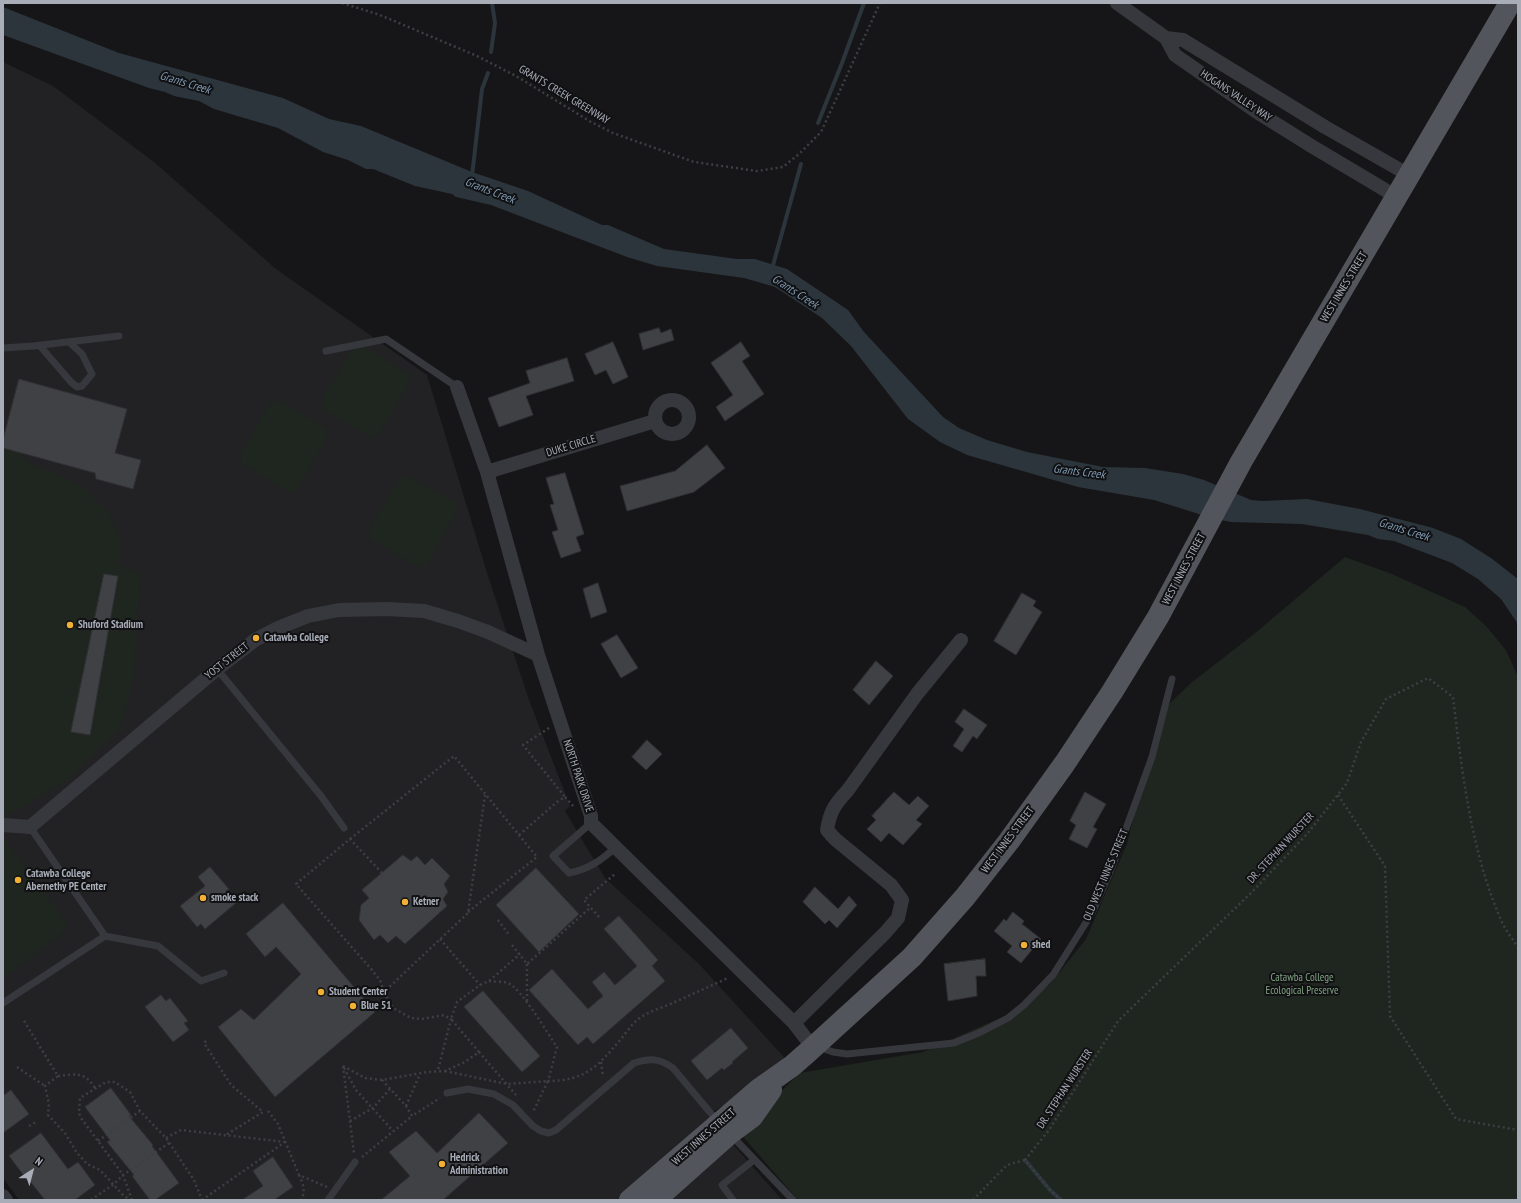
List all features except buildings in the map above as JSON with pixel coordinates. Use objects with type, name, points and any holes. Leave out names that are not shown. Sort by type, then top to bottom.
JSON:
[{"type":"main road","name":"WEST INNES STREET","points":[[630,1200],[725,1129],[752,1118],[780,1075],[814,1047],[912,956],[965,898],[1009,841],[1065,763],[1112,692],[1158,617],[1242,462],[1510,3]]},
{"type":"main road","name":"WEST INNES STREET","points":[[655,1200],[725,1129]]},
{"type":"street","name":"HOGANS VALLEY WAY","points":[[1117,3],[1166,38],[1175,55],[1258,112],[1397,197]]},
{"type":"street","name":"HOGANS VALLEY WAY","points":[[1166,38],[1183,40],[1325,127],[1409,175]]},
{"type":"street","points":[[1313,147],[1325,127]]},
{"type":"street","name":"NORTH PARK DRIVE","points":[[457,387],[487,472],[538,655],[591,816],[589,825],[616,848],[794,1023],[814,1047]]},
{"type":"street","name":"DUKE CIRCLE","points":[[487,472],[655,421]]},
{"type":"street","name":"YOST STREET","points":[[30,827],[217,669],[254,640],[278,628],[308,616],[339,610],[387,609],[424,611],[488,632],[538,655]]},
{"type":"street","points":[[794,1023],[885,933],[898,918],[902,900],[891,885],[835,839],[827,830],[830,815],[836,803],[848,790],[917,694],[960,640]]},
{"type":"street","points":[[3,825],[30,827]]},
{"type":"street","points":[[3,1196],[6,1200]]},
{"type":"lane","points":[[3,348],[40,346],[119,336]]},
{"type":"lane","points":[[326,350],[386,339],[457,387]]},
{"type":"lane","points":[[40,346],[71,382],[78,387],[82,386],[92,374],[82,354],[69,342]]},
{"type":"lane","points":[[217,669],[321,796],[344,828]]},
{"type":"lane","name":"OLD WEST INNES STREET","points":[[814,1047],[832,1052],[848,1054],[954,1043],[1008,1018],[1024,1005],[1053,975],[1092,913],[1111,870],[1152,757],[1172,679]]},
{"type":"lane","points":[[589,825],[553,856],[569,873],[583,870],[601,860],[616,848]]},
{"type":"lane","points":[[30,827],[105,936]]},
{"type":"lane","points":[[3,1003],[105,936],[158,946],[201,981],[224,973]]},
{"type":"lane","points":[[447,1093],[468,1089],[494,1094],[513,1105],[533,1126],[540,1131],[549,1133],[556,1130],[634,1063],[644,1060],[664,1062],[673,1068],[725,1129],[793,1200]]},
{"type":"lane","points":[[733,1200],[722,1185],[754,1160]]},
{"type":"lane","points":[[328,1200],[355,1162]]},
{"type":"path","name":"GRANTS CREEK GREENWAY","points":[[342,3],[380,15],[416,29],[478,56],[516,76],[591,122],[613,133],[694,162],[757,171],[783,167],[799,154],[820,132],[880,3]]},
{"type":"path","name":"DR. STEPHAN WURSTER","points":[[1025,1160],[1049,1130],[1118,1021],[1252,892],[1308,833],[1338,795],[1347,783],[1361,742],[1386,698],[1428,678],[1453,697],[1468,803],[1483,873],[1503,923],[1518,948]]},
{"type":"path","points":[[554,725],[523,745],[574,808],[580,803],[589,825]]},
{"type":"path","points":[[384,992],[468,913],[537,857],[454,756],[296,884],[380,980],[384,992],[393,1008],[411,1018],[422,1020],[444,1015],[451,1019],[517,1095]]},
{"type":"path","points":[[468,913],[485,795]]},
{"type":"path","points":[[1338,795],[1384,866],[1390,1016],[1456,1119],[1518,1130]]},
{"type":"path","points":[[519,836],[557,802],[565,797]]},
{"type":"path","points":[[350,839],[382,874]]},
{"type":"path","points":[[599,917],[584,900],[615,874]]},
{"type":"path","points":[[527,964],[591,907]]},
{"type":"path","points":[[498,920],[510,936]]},
{"type":"path","points":[[440,939],[480,985]]},
{"type":"path","points":[[512,945],[527,964],[527,1001]]},
{"type":"path","points":[[438,1070],[451,1019],[458,1002],[480,985],[489,981],[520,954]]},
{"type":"path","points":[[343,1066],[365,1078],[382,1080],[438,1070],[507,1084],[563,1081],[578,1077],[601,1061],[636,1021],[654,1010],[728,978]]},
{"type":"path","points":[[489,981],[508,983],[527,1001],[557,1047],[548,1081],[532,1113],[527,1107]]},
{"type":"path","points":[[24,1021],[58,1076]]},
{"type":"path","points":[[206,1041],[204,1043],[231,1085],[263,1112],[224,1136]]},
{"type":"path","points":[[444,1071],[465,1062],[479,1052]]},
{"type":"path","points":[[343,1066],[356,1090],[393,1131]]},
{"type":"path","points":[[343,1066],[355,1162]]},
{"type":"path","points":[[17,1067],[45,1086],[49,1104],[48,1116],[65,1133],[77,1154],[87,1164],[100,1170],[114,1184],[122,1195],[131,1200]]},
{"type":"path","points":[[45,1086],[58,1076],[77,1074],[89,1079],[95,1088]]},
{"type":"path","points":[[406,1106],[420,1074]]},
{"type":"path","points":[[382,1080],[406,1106],[412,1116]]},
{"type":"path","points":[[131,1200],[123,1175],[81,1118],[79,1113],[80,1098],[106,1082],[115,1082],[130,1092],[140,1111],[166,1138],[194,1180],[202,1200],[285,1142]]},
{"type":"path","points":[[350,1121],[372,1108],[390,1089]]},
{"type":"path","points":[[355,1162],[412,1116],[447,1093]]},
{"type":"path","points":[[98,1141],[140,1111]]},
{"type":"path","points":[[268,1111],[278,1124],[304,1187],[303,1198],[301,1200]]},
{"type":"path","points":[[29,1126],[36,1122]]},
{"type":"path","points":[[166,1138],[181,1130],[285,1142]]},
{"type":"path","points":[[91,1200],[114,1184],[123,1175],[169,1143]]},
{"type":"path","points":[[973,1200],[1007,1165],[1025,1160],[1050,1190],[1062,1200]]},
{"type":"path","points":[[299,1175],[334,1191]]},
{"type":"shaded area","name":"Catawba College","points":[[3,62],[53,86],[154,162],[276,269],[427,375],[488,576],[529,700],[570,806],[565,811],[605,878],[699,964],[792,1066],[707,1115],[782,1200],[19,1200],[3,1178]]},
{"type":"green space","points":[[362,346],[408,373],[410,382],[379,435],[371,437],[324,410],[322,400],[352,349]]},
{"type":"green space","points":[[280,401],[326,428],[327,437],[297,490],[289,492],[242,464],[240,455],[270,403]]},
{"type":"green space","name":"Shuford Stadium","points":[[3,435],[30,464],[39,469],[50,470],[84,488],[110,515],[119,537],[119,564],[140,574],[134,677],[121,727],[72,777],[3,819]]},
{"type":"green space","points":[[409,476],[456,503],[457,512],[427,565],[418,567],[371,540],[369,530],[400,478]]},
{"type":"green space","name":"Catawba College Ecological Preserve","points":[[1345,557],[1392,574],[1465,607],[1486,626],[1506,650],[1518,677],[1518,1200],[798,1200],[739,1132],[800,1073],[923,1052],[1009,1014],[1050,984],[1086,939],[1127,844],[1151,747],[1170,703],[1191,683],[1254,634]]},
{"type":"green space","name":"Catawba College Abernethy PE Center","points":[[3,837],[68,925],[61,934],[3,979]]},
{"type":"water","name":"Grants Creek","points":[[3,7],[119,53],[283,98],[329,119],[361,126],[472,172],[528,191],[602,225],[608,225],[664,249],[737,259],[755,259],[787,269],[848,310],[864,332],[943,417],[959,428],[987,440],[1027,452],[1103,467],[1145,468],[1183,474],[1204,480],[1251,500],[1307,499],[1360,509],[1433,528],[1461,539],[1491,558],[1518,579],[1518,624],[1501,599],[1478,579],[1452,563],[1394,541],[1302,524],[1231,522],[1215,519],[1154,500],[1078,487],[967,455],[940,442],[908,419],[851,346],[822,318],[775,287],[744,278],[657,266],[627,257],[491,205],[456,197],[452,194],[415,186],[373,169],[366,169],[348,160],[323,152],[278,128],[214,109],[199,101],[174,96],[149,88],[3,35]]},
{"type":"waterway","points":[[491,52],[495,23],[492,3]]},
{"type":"waterway","points":[[818,123],[864,3]]},
{"type":"waterway","name":"Grants Creek","points":[[472,176],[482,89],[488,73]]},
{"type":"waterway","name":"Grants Creek","points":[[772,269],[801,164]]},
{"type":"waterway","points":[[1025,1160],[1050,1190],[1061,1200]]},
{"type":"place","name":"Shuford Stadium","points":[[70,625]]},
{"type":"place","name":"Catawba College","points":[[256,638]]},
{"type":"place","name":"Catawba College Abernethy PE Center","points":[[18,880]]},
{"type":"place","name":"smoke stack","points":[[203,898]]},
{"type":"place","name":"Ketner","points":[[405,902]]},
{"type":"place","name":"shed","points":[[1024,945]]},
{"type":"place","name":"Student Center","points":[[321,992]]},
{"type":"place","name":"Blue 51","points":[[353,1006]]},
{"type":"place","name":"Hedrick Administration","points":[[442,1164]]}]
